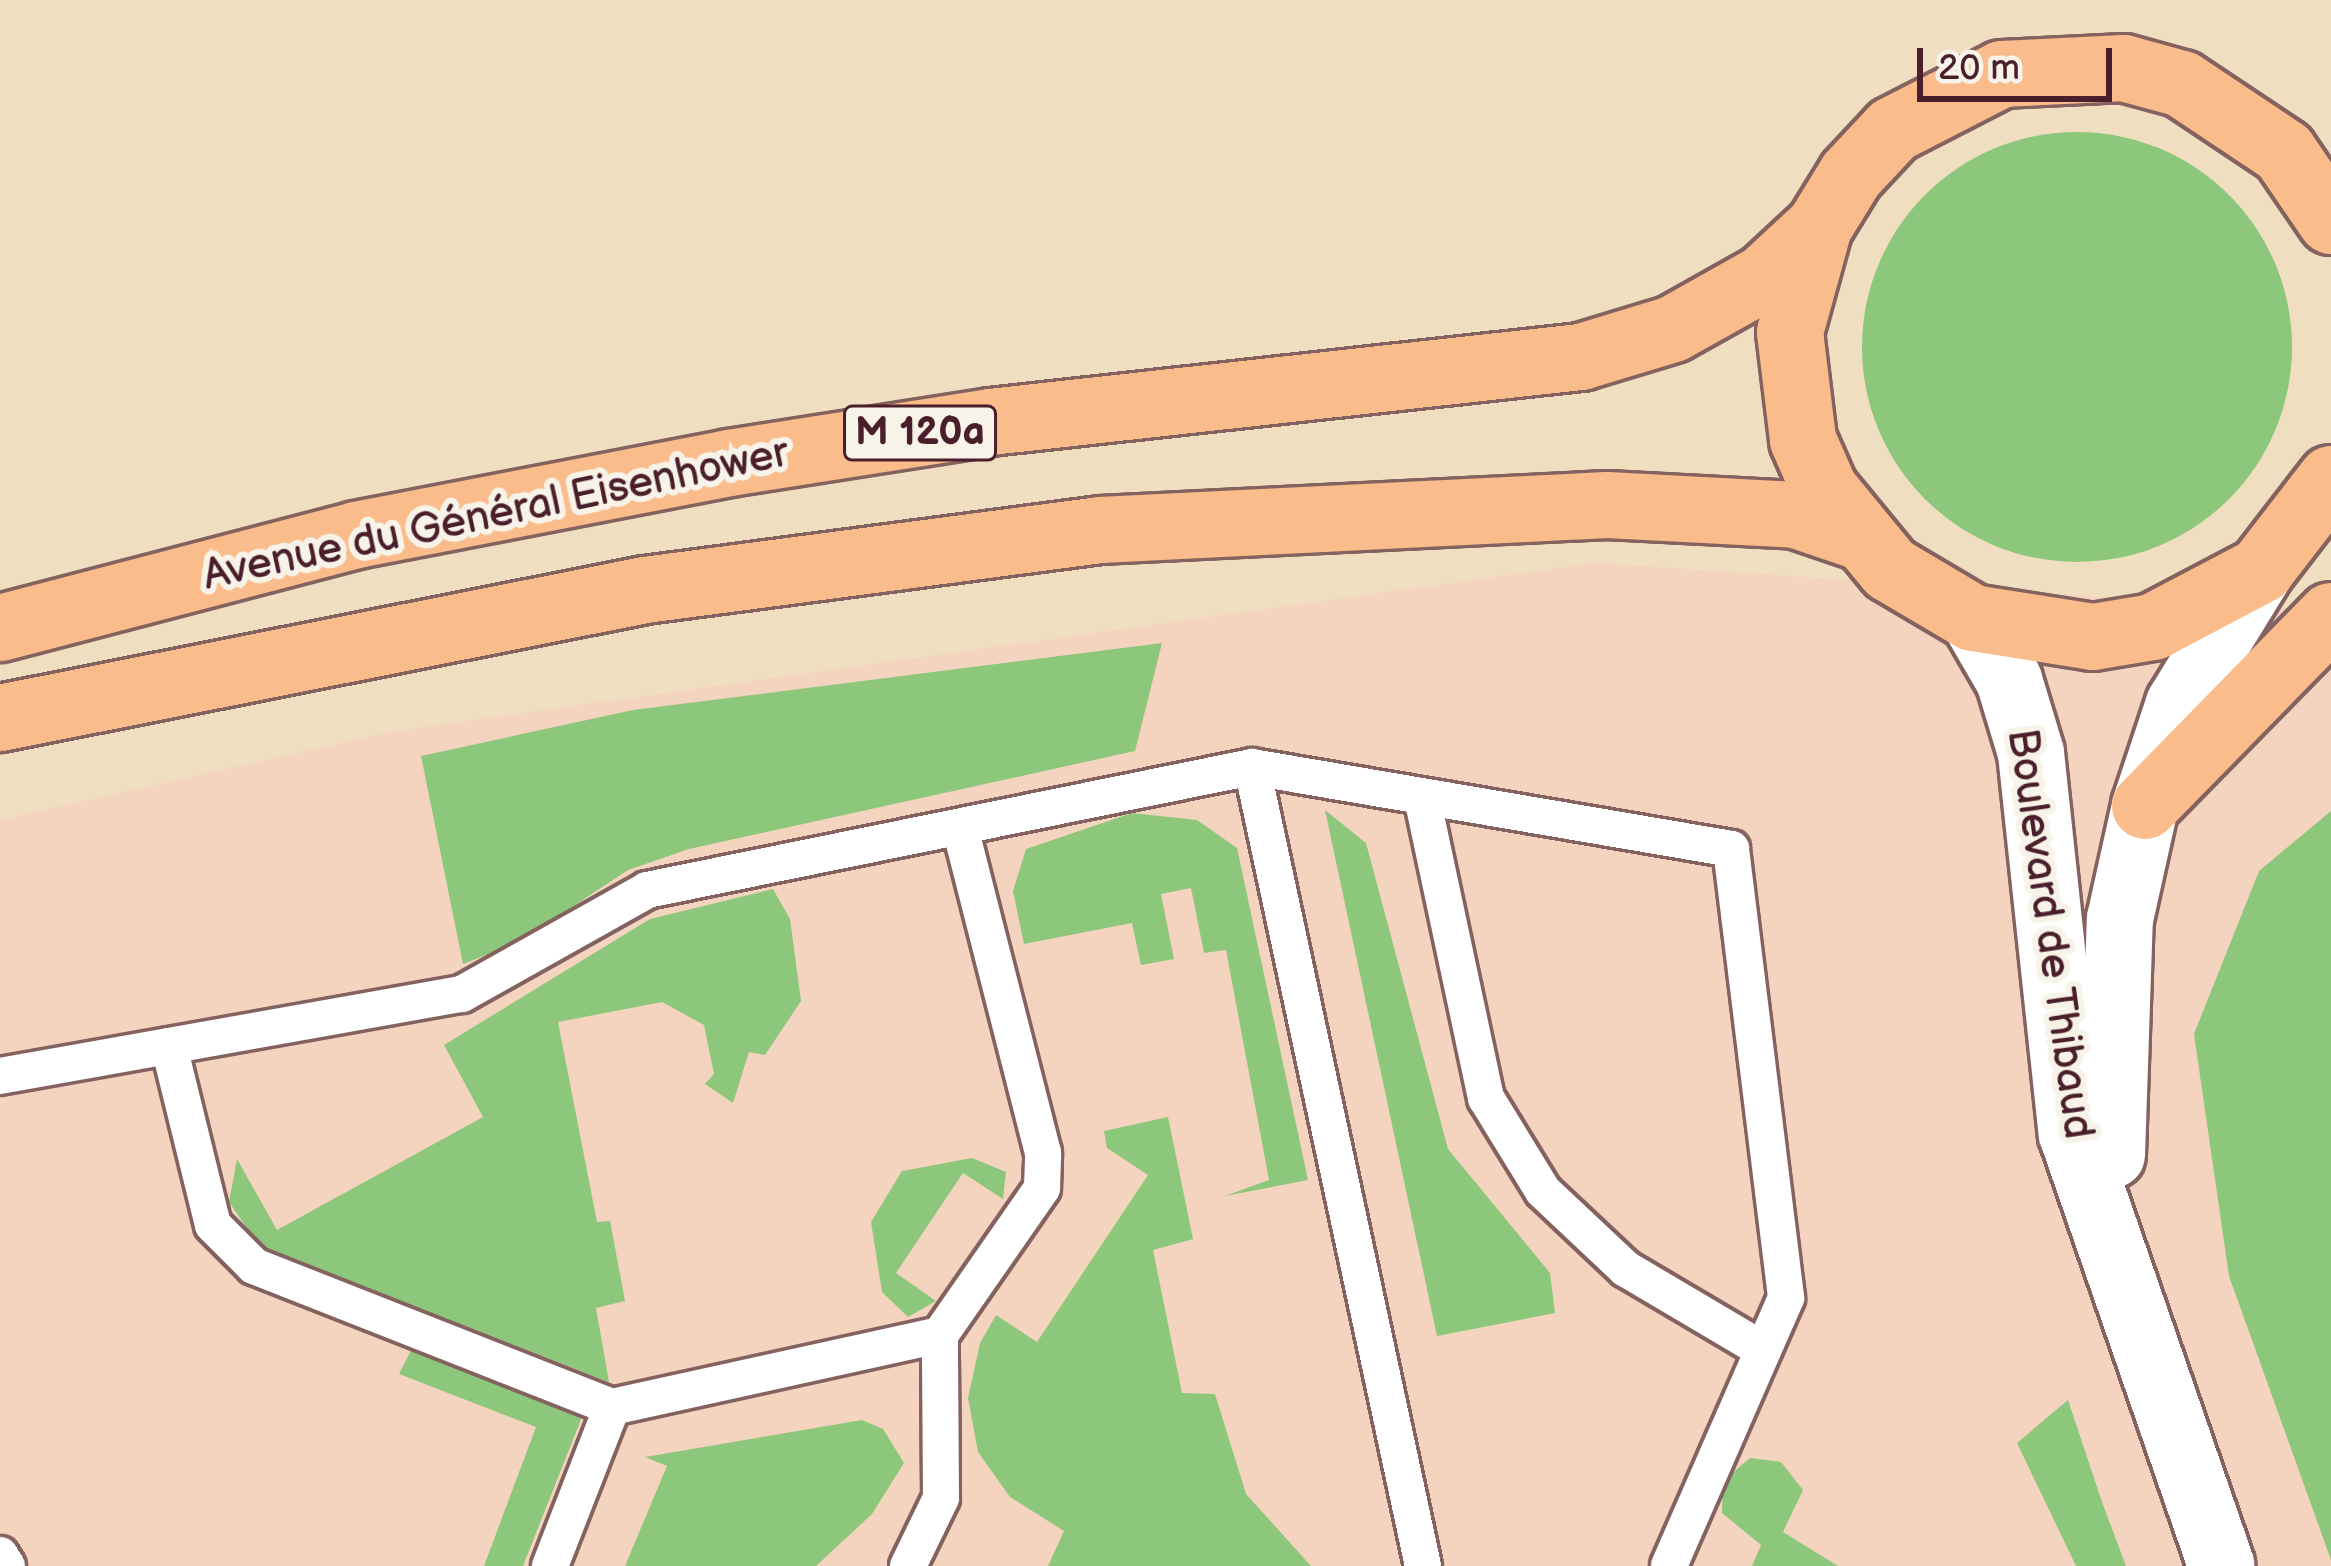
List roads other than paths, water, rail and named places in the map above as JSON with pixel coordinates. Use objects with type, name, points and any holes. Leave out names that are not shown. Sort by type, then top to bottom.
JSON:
[{"type":"main road","points":[[1855,535],[1803,440],[1792,386],[1790,332],[1819,227],[1894,130],[2002,74],[2063,65],[2144,74],[2237,113],[2284,152],[2331,221]]},
{"type":"main road","name":"Avenue du Général Eisenhower","points":[[0,628],[356,535],[729,463],[991,422],[1581,357],[1673,329],[1764,278],[1819,227]]},
{"type":"main road","points":[[0,718],[645,590],[1100,530],[1607,505],[1796,515],[1855,535],[1972,618],[2032,634],[2113,634],[2210,604],[2261,570],[2326,496]]},
{"type":"main road","points":[[2145,806],[2331,616]]},
{"type":"street","name":"Boulevard de Thibaud","points":[[2113,1255],[2110,1039],[2145,806],[2179,704],[2261,570]]},
{"type":"street","name":"Boulevard de Thibaud","points":[[1972,618],[2009,680],[2031,753],[2072,1134],[2222,1566]]},
{"type":"lane","points":[[1252,767],[1423,1566]]},
{"type":"lane","points":[[0,1076],[462,994],[647,890],[1252,767],[1731,850],[1786,1298],[1669,1566]]},
{"type":"lane","points":[[1422,796],[1486,1098],[1520,1154],[1543,1191],[1626,1269],[1762,1350]]},
{"type":"lane","points":[[908,1566],[941,1498],[940,1335],[1042,1188],[1043,1153],[960,827]]},
{"type":"lane","points":[[169,1046],[213,1225],[254,1266],[612,1407],[940,1335]]},
{"type":"lane","points":[[550,1566],[612,1407]]},
{"type":"lane","points":[[0,1556],[7,1566]]}]
